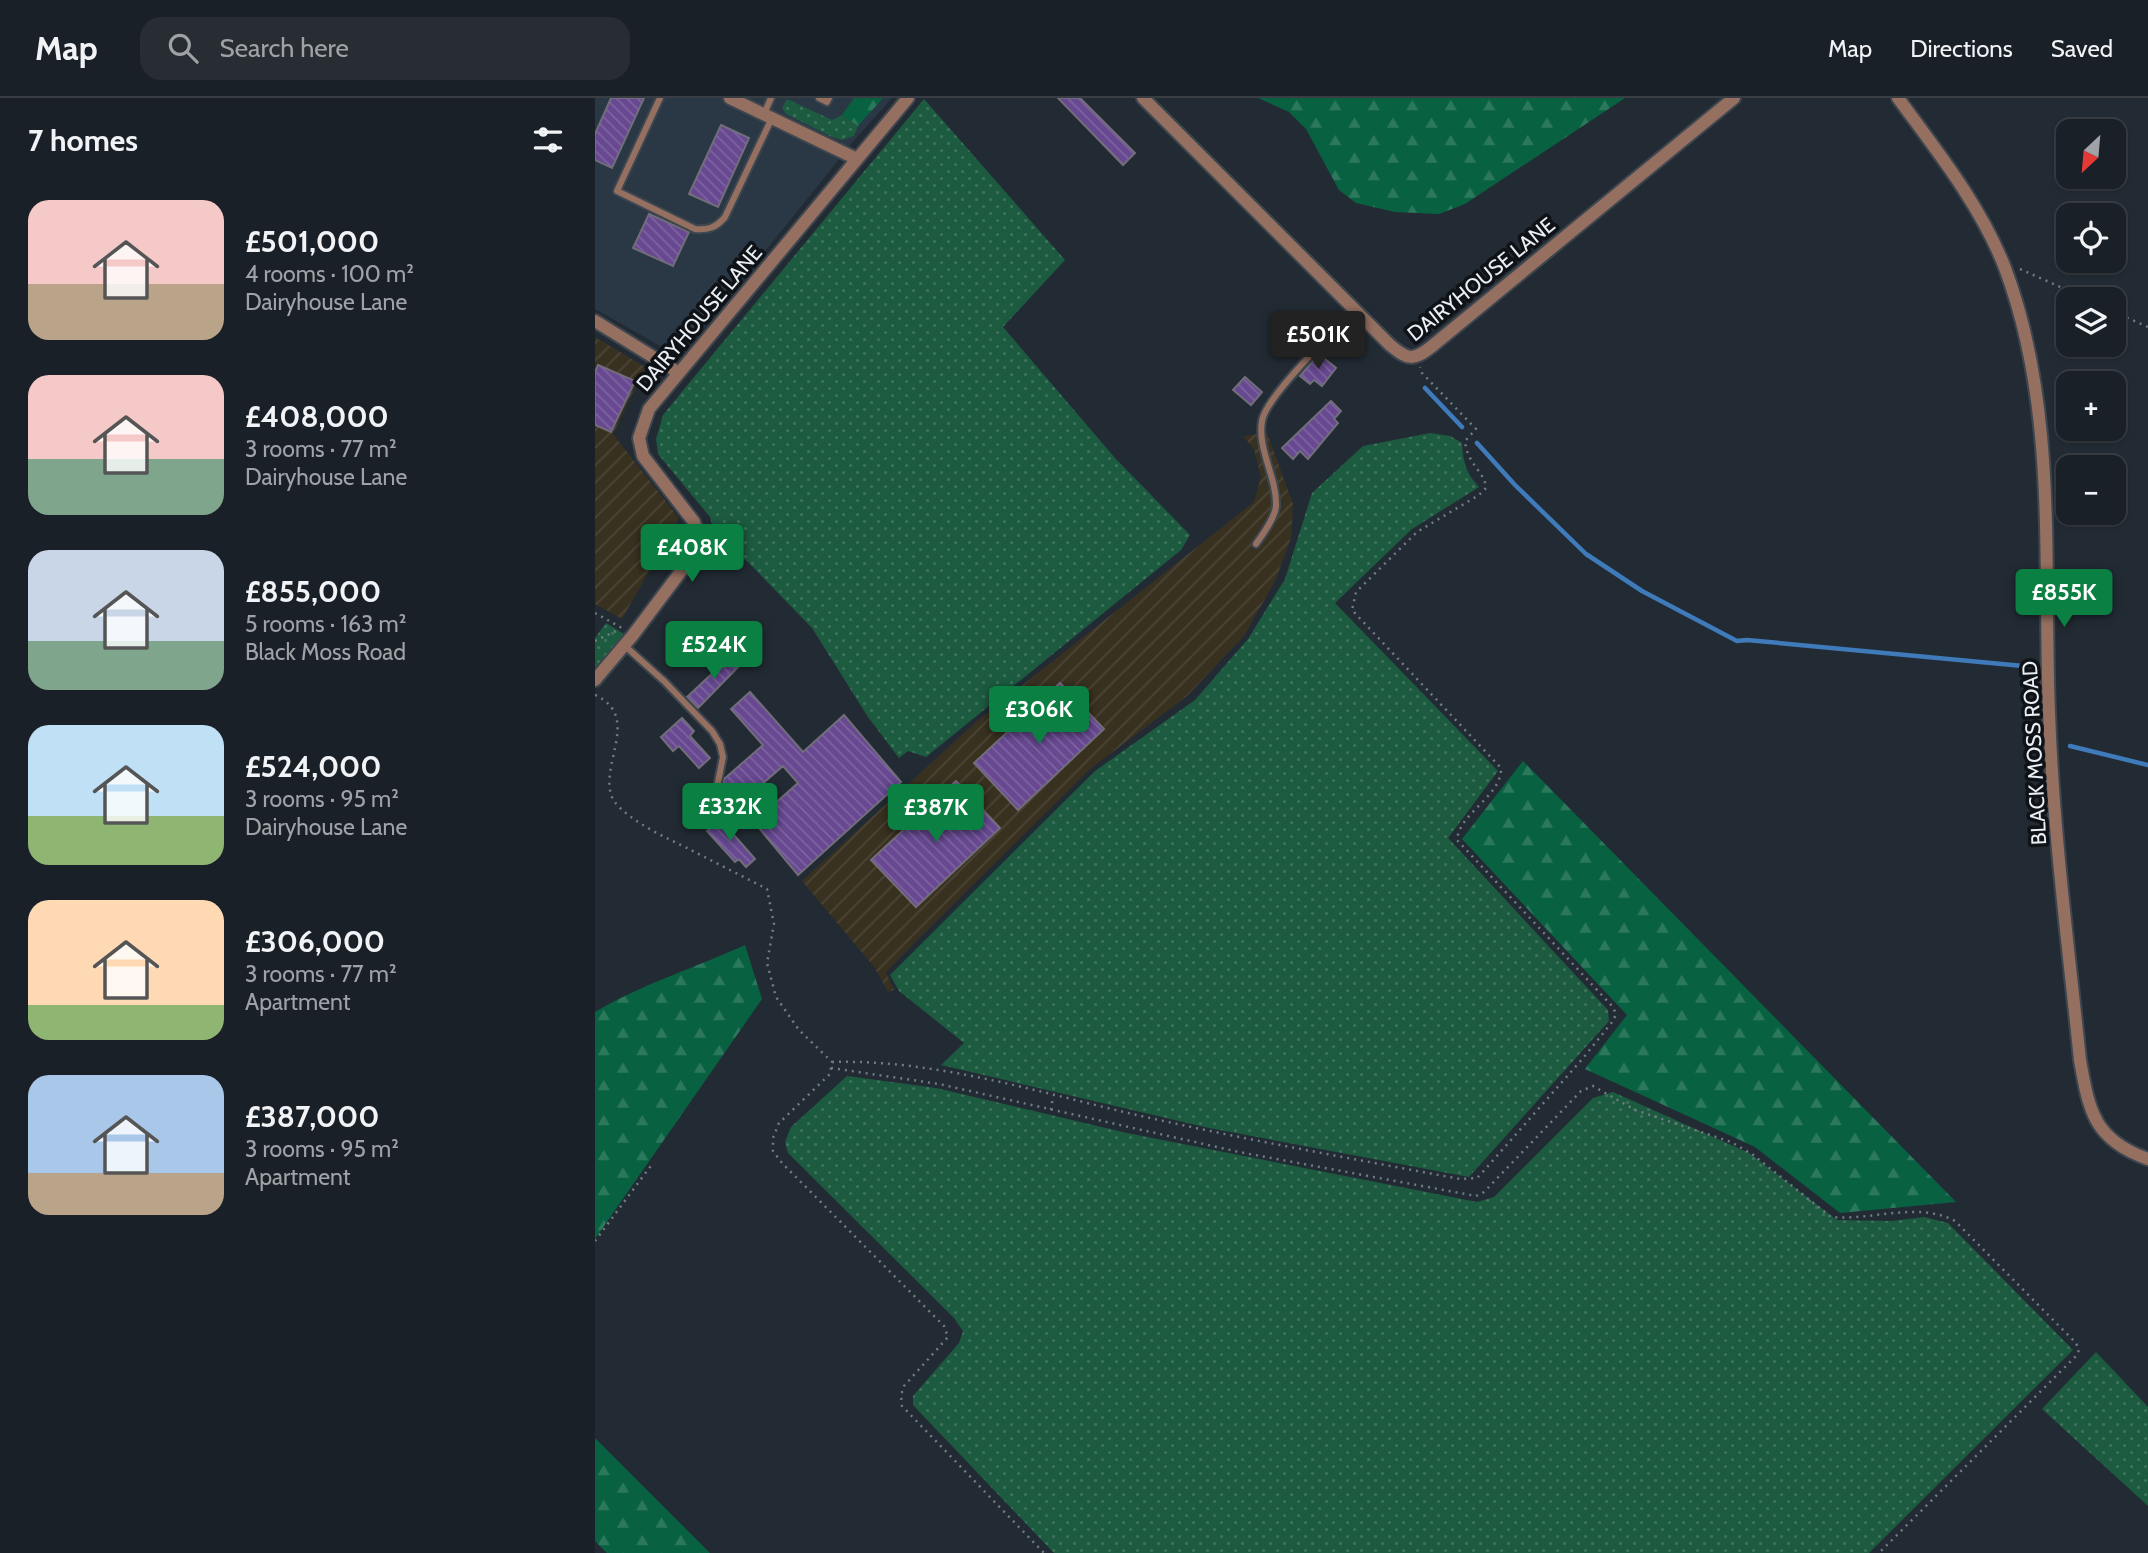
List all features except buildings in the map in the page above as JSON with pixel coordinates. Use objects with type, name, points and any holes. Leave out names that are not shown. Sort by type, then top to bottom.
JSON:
[{"type":"street","points":[[730,98],[857,159]]},
{"type":"street","name":"DAIRYHOUSE LANE","points":[[595,680],[625,646],[694,554],[697,546],[697,529],[694,522],[649,465],[640,446],[640,429],[649,409],[908,98]]},
{"type":"street","name":"DAIRYHOUSE LANE","points":[[1143,98],[1400,354],[1410,358],[1419,356],[1734,98]]},
{"type":"street","name":"BLACK MOSS ROAD","points":[[1898,98],[1957,181],[1988,231],[2004,266],[2030,353],[2038,398],[2045,519],[2054,806],[2080,1060],[2087,1100],[2096,1124],[2115,1142],[2148,1159]]},
{"type":"street","points":[[595,321],[679,373]]},
{"type":"lane","points":[[660,98],[617,191],[695,229],[707,230],[718,225],[725,217],[768,116],[771,98]]},
{"type":"lane","points":[[819,98],[827,102],[829,98]]},
{"type":"lane","points":[[1256,544],[1276,508],[1260,435],[1262,417],[1289,380],[1356,310]]},
{"type":"lane","points":[[625,646],[664,681],[712,731],[720,744],[723,757],[717,787],[725,800]]},
{"type":"path","points":[[2004,266],[2014,266],[2060,287]]},
{"type":"path","points":[[2126,317],[2148,327]]},
{"type":"path","points":[[595,695],[607,701],[616,714],[608,776],[609,790],[614,801],[656,832],[767,889],[773,924],[767,963],[776,998],[799,1030],[832,1062],[858,1061],[938,1069],[1194,1128],[1472,1180],[1481,1174],[1613,1021],[1616,1014],[1613,1007],[1457,840],[1461,828],[1498,783],[1501,768],[1352,610],[1356,593],[1417,532],[1479,495],[1486,488],[1486,483],[1466,451],[1465,441],[1476,429],[1422,373],[1419,356]]},
{"type":"path","points":[[595,613],[622,628],[595,641]]},
{"type":"path","points":[[832,1062],[830,1074],[779,1123],[773,1138],[773,1151],[944,1326],[948,1337],[904,1386],[902,1406],[1044,1553]]},
{"type":"path","points":[[831,1068],[939,1084],[1239,1152],[1476,1196],[1484,1192],[1581,1091],[1593,1086],[1635,1110],[1731,1142],[1752,1154],[1831,1217],[1845,1219],[1925,1212],[1944,1215],[1955,1221],[2076,1343],[2079,1350],[1879,1553]]},
{"type":"path","points":[[1051,1110],[1053,1096]]},
{"type":"path","points":[[595,1241],[653,1163]]},
{"type":"shaded area","points":[[595,98],[892,98],[857,137],[704,327],[681,351],[669,351],[595,309]]},
{"type":"shaded area","points":[[595,337],[645,367],[613,434],[679,518],[622,619],[595,604]]},
{"type":"shaded area","points":[[1267,433],[1293,504],[1291,538],[1276,579],[1244,636],[1187,696],[1090,769],[917,940],[886,972],[894,990],[888,992],[875,968],[802,881],[976,722],[1254,502],[1261,477],[1254,449],[1243,436]]},
{"type":"green space","points":[[854,98],[883,98],[858,126],[842,115]]},
{"type":"green space","points":[[1258,98],[1625,98],[1465,204],[1439,214],[1395,212],[1356,203],[1339,190],[1306,129],[1289,112]]},
{"type":"green space","points":[[787,99],[832,120],[842,115],[858,126],[854,136],[842,140],[832,137],[786,114],[782,108]]},
{"type":"green space","points":[[924,99],[1065,260],[1003,327],[1115,458],[1190,535],[1181,550],[926,757],[908,751],[899,758],[868,717],[812,628],[748,562],[717,541],[710,517],[658,454],[656,439],[663,415]]},
{"type":"green space","points":[[1430,433],[1450,436],[1462,443],[1466,467],[1479,487],[1412,529],[1335,603],[1498,771],[1448,838],[1608,1010],[1609,1021],[1469,1177],[1209,1128],[941,1065],[964,1043],[899,991],[890,975],[1095,771],[1195,700],[1248,639],[1285,579],[1312,493],[1363,446]]},
{"type":"green space","points":[[606,623],[624,634],[595,671],[595,638]]},
{"type":"green space","points":[[1523,761],[1956,1202],[1840,1213],[1755,1147],[1585,1069],[1627,1015],[1462,839]]},
{"type":"green space","points":[[745,945],[762,999],[595,1239],[595,1012],[650,985]]},
{"type":"green space","points":[[847,1076],[936,1088],[1127,1133],[1477,1202],[1494,1197],[1593,1098],[1613,1092],[1749,1153],[1837,1220],[1892,1221],[1924,1217],[1948,1223],[2073,1350],[1869,1553],[1054,1553],[913,1405],[913,1396],[959,1343],[963,1331],[954,1318],[788,1153],[785,1142],[791,1127]]},
{"type":"green space","points":[[2096,1352],[2148,1407],[2148,1506],[2042,1409]]},
{"type":"green space","points":[[595,1438],[710,1553],[607,1553],[595,1541]]},
{"type":"waterway","points":[[1425,388],[1462,427]]},
{"type":"waterway","points":[[1477,443],[1515,485],[1586,554],[1642,591],[1737,641],[2023,666]]},
{"type":"waterway","points":[[2070,746],[2148,765]]}]
